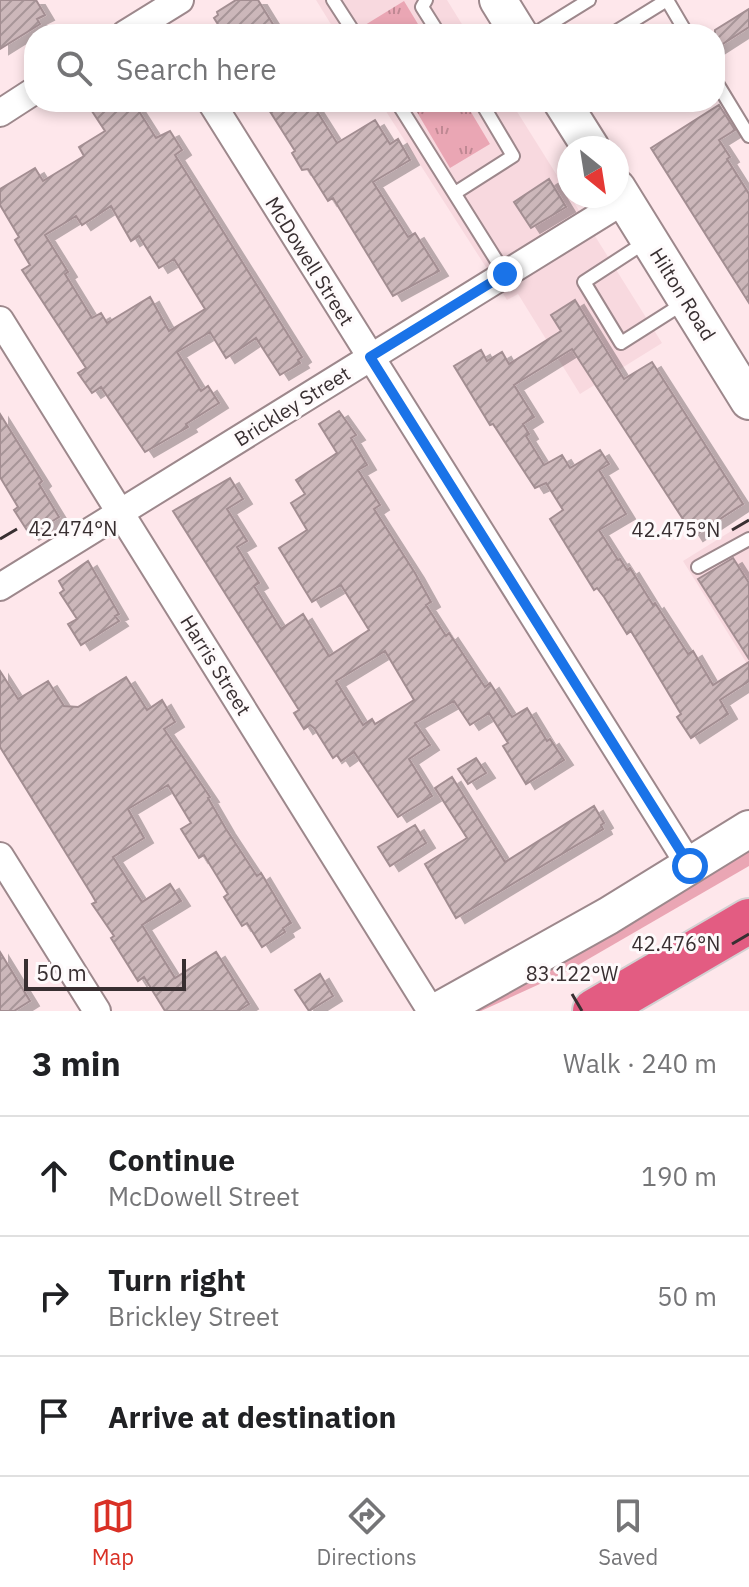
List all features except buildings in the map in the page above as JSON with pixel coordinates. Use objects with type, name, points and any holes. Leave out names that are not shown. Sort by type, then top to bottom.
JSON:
[{"type":"highway","points":[[603,1007],[749,921]]},
{"type":"main road","points":[[498,0],[513,24]]},
{"type":"main road","points":[[568,112],[583,136]]},
{"type":"main road","name":"Hilton Road","points":[[629,207],[749,401]]},
{"type":"main road","points":[[438,1011],[552,948],[749,829]]},
{"type":"street","points":[[162,24],[180,0]]},
{"type":"street","points":[[0,113],[24,97]]},
{"type":"street","name":"McDowell Street","points":[[217,112],[690,866]]},
{"type":"street","name":"Brickley Street","points":[[0,587],[505,274],[601,208]]},
{"type":"street","name":"Harris Street","points":[[0,320],[431,1011]]},
{"type":"street","points":[[0,856],[97,1011]]},
{"type":"lane","points":[[333,0],[349,24]]},
{"type":"lane","points":[[426,0],[422,7],[433,24]]},
{"type":"lane","points":[[550,24],[589,0]]},
{"type":"lane","points":[[628,24],[667,0],[681,24]]},
{"type":"lane","points":[[725,96],[749,136]]},
{"type":"lane","points":[[403,112],[505,274]]},
{"type":"lane","points":[[455,193],[513,156],[487,112]]},
{"type":"lane","points":[[649,240],[584,282],[621,343],[687,301]]},
{"type":"lane","points":[[698,567],[749,539]]},
{"type":"shaded area","points":[[316,0],[447,0],[462,24],[331,24]]},
{"type":"shaded area","points":[[386,112],[517,112],[557,175],[557,208],[577,208],[662,343],[580,394],[518,294],[507,300]]},
{"type":"shaded area","points":[[749,520],[749,667],[683,561]]},
{"type":"green space","points":[[404,1],[418,24],[367,24]]},
{"type":"green space","points":[[417,112],[471,112],[490,144],[450,168]]},
{"type":"green space","points":[[749,844],[749,866],[566,972],[481,1011],[468,1011]]},
{"type":"route","points":[[505,274],[370,357],[690,866]]}]
